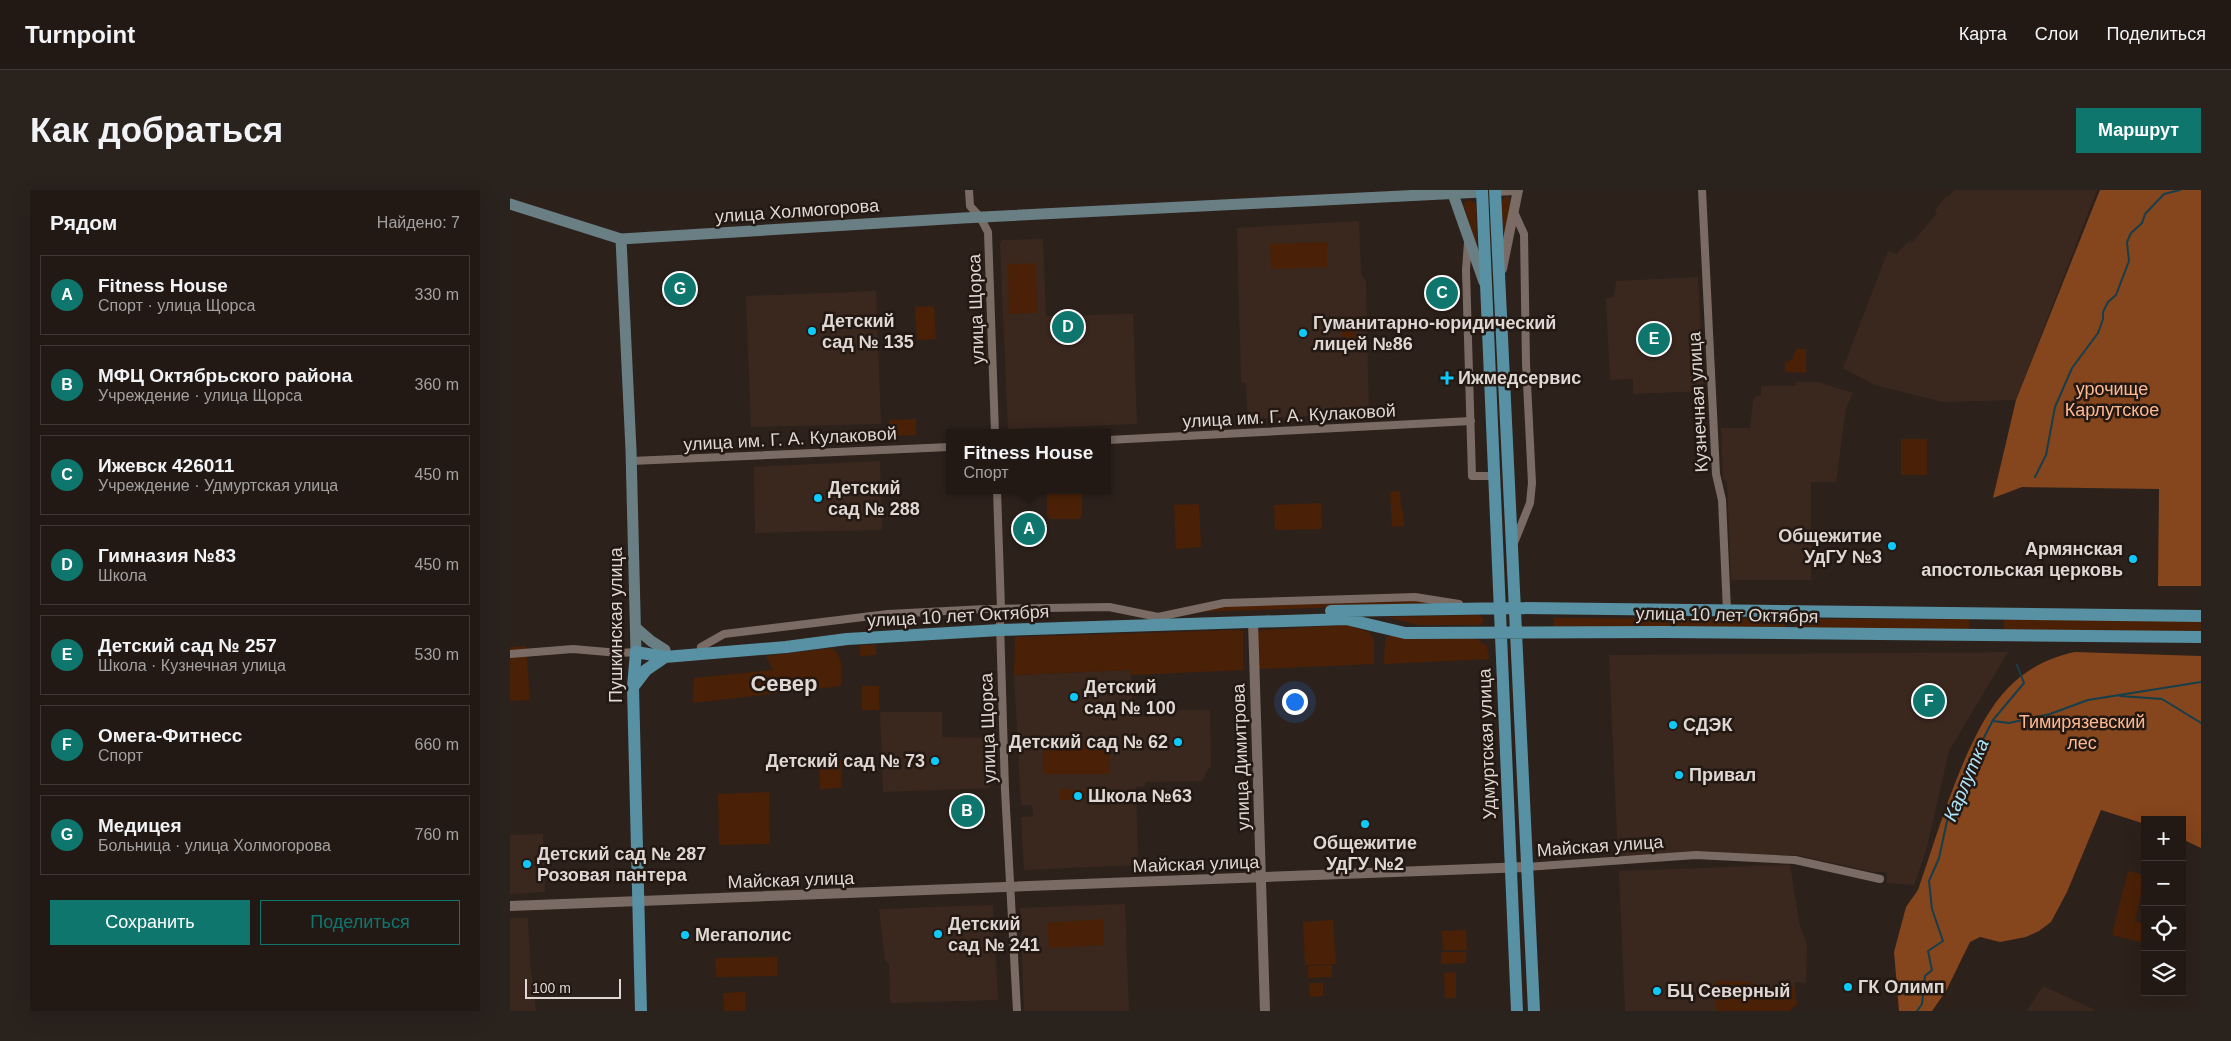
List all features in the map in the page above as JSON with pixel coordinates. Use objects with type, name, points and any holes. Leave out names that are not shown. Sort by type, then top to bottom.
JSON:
[{"type":"main road","name":"улица Холмогорова","points":[[621,240],[963,218],[1488,191]]},
{"type":"main road","name":"Удмуртская улица","points":[[1488,191],[1499,284],[1534,1011]]},
{"type":"main road","name":"Удмуртская улица","points":[[1488,191],[1486,286],[1517,1011]]},
{"type":"main road","points":[[1454,192],[1486,286]]},
{"type":"main road","points":[[510,204],[621,240]]},
{"type":"main road","name":"Пушкинская улица","points":[[621,240],[636,628],[633,687],[641,1011]]},
{"type":"main road","name":"улица 10 лет Октября","points":[[665,653],[701,647],[855,631],[1500,608],[2201,616]]},
{"type":"main road","points":[[1973,614],[1977,626],[1974,635]]},
{"type":"main road","points":[[2001,635],[1997,625],[2002,614]]},
{"type":"main road","name":"улица 10 лет Октября","points":[[665,653],[786,647],[847,639],[1158,617],[1346,619],[1405,633],[2201,636]]},
{"type":"main road","points":[[636,628],[665,653]]},
{"type":"main road","points":[[636,652],[665,653]]},
{"type":"main road","points":[[633,687],[646,670],[665,653]]},
{"type":"main road","points":[[1512,904],[1516,899],[1520,898],[1528,902]]},
{"type":"street","points":[[963,218],[970,206],[969,190]]},
{"type":"street","name":"улица Холмогорова","points":[[1488,191],[1514,190]]},
{"type":"street","points":[[1499,284],[1518,190]]},
{"type":"street","name":"Кузнечная улица","points":[[1702,190],[1716,474],[1722,500],[1727,611]]},
{"type":"street","name":"улица Щорса","points":[[970,206],[985,217],[988,232],[996,429]]},
{"type":"street","name":"Удмуртская улица","points":[[1511,549],[1530,503],[1532,483],[1526,363],[1524,234],[1514,212]]},
{"type":"street","points":[[1469,240],[1466,278],[1472,476],[1494,476]]},
{"type":"street","points":[[1466,278],[1476,277],[1486,286]]},
{"type":"street","name":"улица им. Г. А. Кулаковой","points":[[1111,440],[1471,421]]},
{"type":"street","name":"улица им. Г. А. Кулаковой","points":[[631,461],[946,447]]},
{"type":"street","points":[[997,494],[1000,609]]},
{"type":"street","name":"улица 10 лет Октября","points":[[701,647],[724,634],[888,614],[1109,607],[1158,617],[1224,604],[1415,597],[1483,609]]},
{"type":"street","name":"улица Димитрова","points":[[1253,618],[1266,1011]]},
{"type":"street","name":"улица Щорса","points":[[1000,627],[1005,790],[1016,1011]]},
{"type":"street","points":[[510,654],[573,649],[619,653],[636,652]]},
{"type":"street","name":"Майская улица","points":[[510,906],[1510,868],[1696,855],[1795,860],[1880,879]]},
{"type":"shaded area","points":[[1954,190],[2097,190],[2016,400],[1943,402],[1875,385],[1843,368],[1888,251],[1896,254],[1910,240],[1912,243],[1937,213],[1935,211],[1946,196],[1948,197]]},
{"type":"shaded area","points":[[1506,196],[1511,201],[1503,238],[1501,202]]},
{"type":"shaded area","points":[[1470,200],[1476,204],[1477,248],[1464,205],[1465,202]]},
{"type":"shaded area","name":"Гуманитарно-юридический лицей №86","points":[[1359,221],[1361,274],[1366,282],[1369,413],[1248,419],[1246,383],[1241,382],[1237,228]]},
{"type":"shaded area","points":[[1043,239],[1046,316],[1133,314],[1137,424],[1008,429],[1000,243],[1002,240]]},
{"type":"shaded area","points":[[1327,242],[1327,267],[1271,269],[1270,244]]},
{"type":"shaded area","points":[[1036,263],[1037,313],[1009,314],[1008,264]]},
{"type":"shaded area","points":[[1698,277],[1704,391],[1633,394],[1633,379],[1610,380],[1606,299],[1614,296],[1616,281]]},
{"type":"shaded area","points":[[876,291],[881,424],[751,427],[746,296]]},
{"type":"shaded area","points":[[934,306],[936,339],[917,340],[915,307]]},
{"type":"shaded area","points":[[1342,317],[1356,317],[1356,340],[1342,340]]},
{"type":"shaded area","points":[[1796,349],[1806,349],[1806,373],[1785,372],[1785,363],[1793,358]]},
{"type":"shaded area","points":[[1796,382],[1818,382],[1853,393],[1846,408],[1836,482],[1811,482],[1811,580],[1731,580],[1727,482],[1723,479],[1721,428],[1750,428],[1753,400],[1756,396],[1761,396],[1761,386],[1795,386]]},
{"type":"shaded area","points":[[916,419],[916,435],[890,436],[889,420]]},
{"type":"shaded area","points":[[1901,439],[1927,439],[1927,475],[1901,475]]},
{"type":"shaded area","name":"Детский сад № 288","points":[[880,461],[882,530],[755,533],[754,467]]},
{"type":"shaded area","points":[[1400,491],[1404,526],[1392,527],[1390,492]]},
{"type":"shaded area","points":[[1047,494],[1082,494],[1082,516],[1079,519],[1050,519],[1047,516]]},
{"type":"shaded area","points":[[1321,503],[1322,529],[1275,530],[1274,505]]},
{"type":"shaded area","points":[[1199,504],[1201,547],[1176,549],[1174,505]]},
{"type":"shaded area","points":[[1419,599],[1440,604],[1192,612],[1227,606]]},
{"type":"shaded area","points":[[1479,615],[1483,618],[1484,622],[1480,625],[1419,625],[1386,617]]},
{"type":"shaded area","points":[[1554,618],[1785,619],[1785,628],[1554,627]]},
{"type":"shaded area","points":[[1795,619],[1969,619],[1969,630],[1795,628]]},
{"type":"shaded area","points":[[2004,619],[2201,621],[2201,631],[2004,630]]},
{"type":"shaded area","points":[[1347,625],[1369,632],[1374,639],[1374,664],[1258,669],[1257,634],[1261,630]]},
{"type":"shaded area","points":[[1243,631],[1243,670],[1131,675],[1130,670],[1014,675],[1015,637]]},
{"type":"shaded area","points":[[1393,635],[1407,638],[1477,639],[1487,646],[1489,659],[1384,664],[1385,642],[1388,636]]},
{"type":"shaded area","points":[[860,645],[876,645],[876,655],[860,656]]},
{"type":"shaded area","points":[[526,646],[530,700],[510,701],[510,647]]},
{"type":"shaded area","points":[[832,648],[840,660],[842,670],[841,686],[693,703],[694,678],[773,670],[766,656]]},
{"type":"shaded area","points":[[2008,652],[1949,751],[1926,851],[1914,885],[1887,883],[1887,872],[1873,872],[1798,855],[1618,857],[1609,655]]},
{"type":"shaded area","name":"Школа №63","points":[[1131,670],[1133,716],[1169,715],[1173,710],[1210,710],[1211,768],[1209,768],[1202,781],[1145,782],[1145,786],[1136,787],[1138,865],[1024,870],[1021,817],[1033,816],[1032,805],[1021,805],[1014,675]]},
{"type":"shaded area","points":[[862,686],[879,686],[879,710],[862,710]]},
{"type":"shaded area","name":"Детский сад № 73","points":[[880,712],[942,712],[942,737],[988,738],[990,788],[883,792]]},
{"type":"shaded area","points":[[1043,743],[1110,743],[1110,774],[1043,774]]},
{"type":"shaded area","points":[[841,760],[842,788],[820,789],[819,761]]},
{"type":"shaded area","points":[[1060,789],[1085,790],[1084,800],[1060,800]]},
{"type":"shaded area","points":[[769,792],[770,844],[719,845],[718,794]]},
{"type":"shaded area","name":"Детский сад № 287 Розовая пантера","points":[[543,834],[545,892],[510,894],[510,835]]},
{"type":"shaded area","points":[[1790,865],[1800,927],[1807,944],[1806,983],[1795,982],[1795,987],[1768,989],[1744,981],[1716,981],[1716,1011],[1625,1011],[1619,871]]},
{"type":"shaded area","points":[[2128,871],[2141,874],[2141,893],[2135,921],[2141,923],[2141,942],[2112,935]]},
{"type":"shaded area","points":[[1125,904],[1129,1011],[1024,1011],[1020,908]]},
{"type":"shaded area","name":"Детский сад № 241","points":[[993,905],[998,1000],[890,1003],[889,964],[885,960],[879,909]]},
{"type":"shaded area","points":[[510,918],[528,918],[530,962],[536,1011],[510,1011]]},
{"type":"shaded area","points":[[1103,919],[1104,945],[1049,948],[1047,923]]},
{"type":"shaded area","points":[[1333,920],[1336,964],[1305,965],[1303,922]]},
{"type":"shaded area","points":[[1466,930],[1467,950],[1443,950],[1442,931]]},
{"type":"shaded area","points":[[1441,952],[1466,952],[1466,963],[1441,964]]},
{"type":"shaded area","points":[[777,957],[777,976],[716,977],[715,958]]},
{"type":"shaded area","points":[[1332,965],[1332,977],[1308,978],[1308,966]]},
{"type":"shaded area","points":[[1456,972],[1456,998],[1445,998],[1444,973]]},
{"type":"shaded area","points":[[1716,981],[1744,981],[1768,989],[1795,987],[1797,1004],[1789,1011],[1716,1011]]},
{"type":"shaded area","points":[[1309,983],[1323,983],[1323,996],[1310,997]]},
{"type":"shaded area","points":[[2043,986],[2093,1009],[2096,1011],[2027,1011]]},
{"type":"shaded area","points":[[745,992],[745,1011],[724,1011],[723,993]]},
{"type":"green space","name":"урочище Карлутское","points":[[2100,190],[2201,190],[2201,586],[2158,586],[2159,489],[2022,487],[1993,498],[2016,400]]},
{"type":"green space","name":"Тимирязевский лес","points":[[2075,652],[2201,656],[2201,848],[2186,841],[2186,816],[2141,816],[2141,823],[2101,810],[2067,892],[2051,922],[2039,931],[2026,937],[2000,942],[1980,937],[1970,942],[1946,991],[1932,1011],[1899,1011],[1894,952],[1906,907],[1918,890],[1944,812],[1967,755],[1979,729],[1993,706],[2008,688],[2023,675],[2057,657]]},
{"type":"waterway","name":"Карлутка","points":[[2035,477],[2046,455],[2055,407],[2072,368],[2098,333],[2103,319],[2103,312],[2108,302],[2116,295],[2129,261],[2127,242],[2131,233],[2142,223],[2145,214],[2164,194],[2180,190]]},
{"type":"waterway","name":"Карлутка","points":[[1917,1011],[1922,1004],[1925,976],[1932,970],[1928,951],[1943,941],[1932,909],[1929,881],[1939,858],[1949,812],[1977,761],[1980,745],[1993,720],[2024,683],[2017,665]]},
{"type":"waterway","points":[[1993,721],[2009,723],[2050,714],[2088,700],[2201,682]]},
{"type":"waterway","points":[[2120,696],[2162,699],[2201,723]]},
{"type":"place","name":"Медицея","points":[[680,289]]},
{"type":"place","name":"Ижевск 426011","points":[[1442,293]]},
{"type":"place","name":"Гимназия №83","points":[[1068,327]]},
{"type":"place","name":"Детский сад № 135","points":[[812,331]]},
{"type":"place","name":"Гуманитарно-юридический лицей №86","points":[[1303,333]]},
{"type":"place","name":"Детский сад № 257","points":[[1654,339]]},
{"type":"place","name":"Ижмедсервис","points":[[1447,378]]},
{"type":"place","name":"Детский сад № 288","points":[[818,498]]},
{"type":"place","name":"Fitness House","points":[[1029,529]]},
{"type":"place","name":"Общежитие УдГУ №3","points":[[1892,546]]},
{"type":"place","name":"Армянская апостольская церковь","points":[[2133,559]]},
{"type":"place","name":"Детский сад № 100","points":[[1074,697]]},
{"type":"place","name":"Омега-Фитнесс","points":[[1929,701]]},
{"type":"place","name":"СДЭК","points":[[1673,725]]},
{"type":"place","name":"Детский сад № 62","points":[[1178,742]]},
{"type":"place","name":"Детский сад № 73","points":[[935,761]]},
{"type":"place","name":"Привал","points":[[1679,775]]},
{"type":"place","name":"Школа №63","points":[[1078,796]]},
{"type":"place","name":"МФЦ Октябрьского района","points":[[967,811]]},
{"type":"place","name":"Общежитие УдГУ №2","points":[[1365,824]]},
{"type":"place","name":"Детский сад № 287 Розовая пантера","points":[[527,864]]},
{"type":"place","name":"Детский сад № 241","points":[[938,934]]},
{"type":"place","name":"Мегаполис","points":[[685,935]]},
{"type":"place","name":"ГК Олимп","points":[[1848,987]]},
{"type":"place","name":"БЦ Северный","points":[[1657,991]]},
{"type":"district","name":"Север","points":[[784,683]]}]
